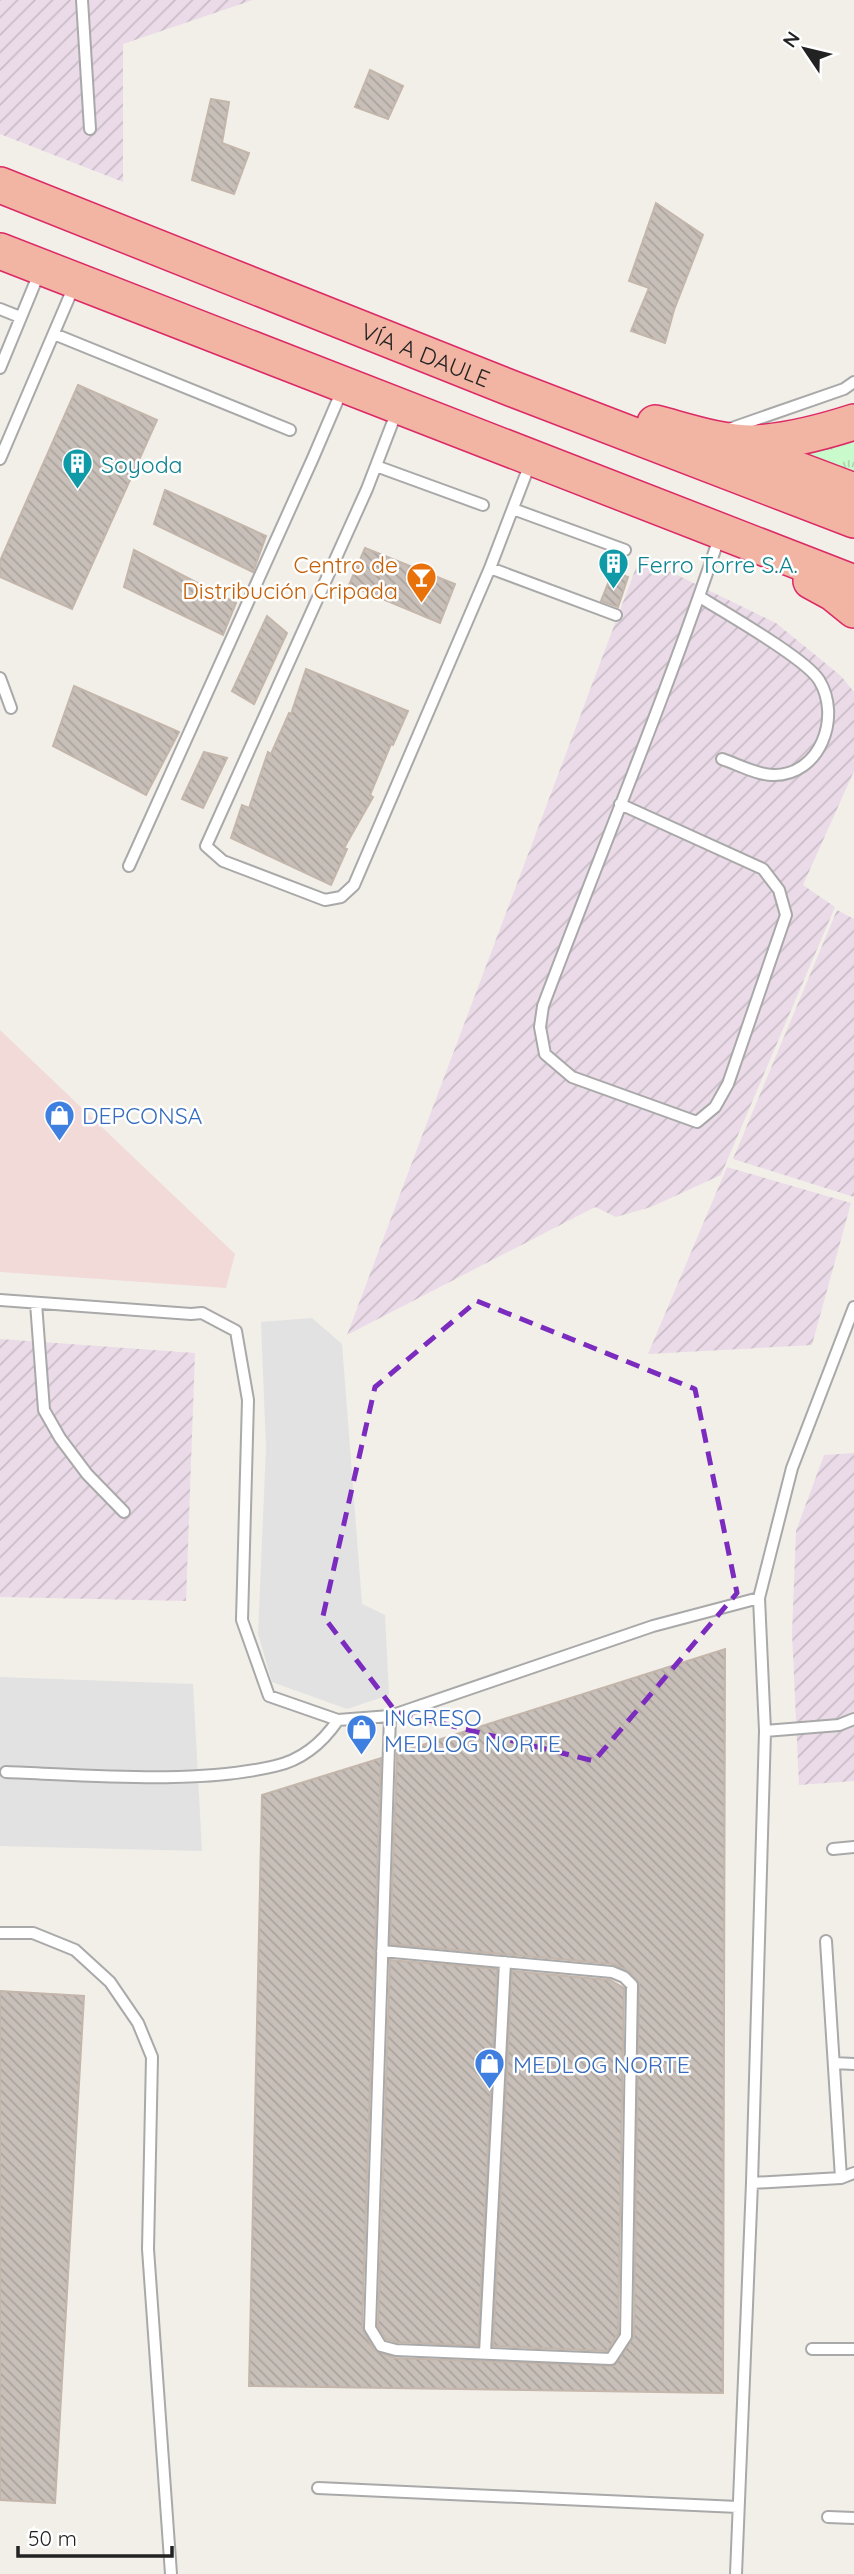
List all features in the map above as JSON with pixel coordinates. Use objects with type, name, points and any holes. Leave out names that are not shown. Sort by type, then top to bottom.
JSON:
[{"type":"highway","name":"VÍA A DAULE","points":[[0,185],[513,389],[854,520]]},
{"type":"highway","points":[[0,251],[854,583]]},
{"type":"highway","points":[[513,389],[709,436],[751,443],[836,428],[854,422]]},
{"type":"highway","points":[[709,436],[854,491]]},
{"type":"highway","points":[[730,535],[833,593],[854,610]]},
{"type":"lane","points":[[82,0],[90,129]]},
{"type":"lane","points":[[0,368],[42,267]]},
{"type":"lane","points":[[0,459],[77,281]]},
{"type":"lane","points":[[0,309],[20,317]]},
{"type":"lane","points":[[54,334],[290,430]]},
{"type":"lane","points":[[709,436],[844,389],[854,382]]},
{"type":"lane","points":[[129,866],[344,385]]},
{"type":"lane","points":[[399,407],[376,466],[206,846],[223,861],[325,900],[341,897],[354,885],[490,568],[532,459]]},
{"type":"lane","points":[[376,466],[483,505]]},
{"type":"lane","points":[[513,509],[625,550]]},
{"type":"lane","points":[[620,804],[764,869],[779,890],[786,915],[728,1084],[715,1107],[696,1122],[572,1077],[545,1054],[540,1027],[542,1006],[620,804],[700,597],[730,535]]},
{"type":"lane","points":[[490,568],[616,615]]},
{"type":"lane","points":[[700,597],[799,661],[819,679],[830,720],[817,754],[797,772],[772,775],[722,759]]},
{"type":"lane","points":[[0,678],[10,708]]},
{"type":"lane","points":[[0,1300],[202,1313],[236,1331],[248,1400],[242,1620],[269,1696],[338,1720],[390,1716],[653,1626],[759,1598]]},
{"type":"lane","points":[[36,1303],[44,1410],[60,1438],[87,1474],[124,1512]]},
{"type":"lane","points":[[736,2574],[752,2183],[765,1731],[759,1598],[792,1468],[854,1307]]},
{"type":"lane","points":[[382,1951],[612,1972],[624,1977],[632,1985],[626,2336],[611,2359],[396,2350],[382,2346],[370,2328],[382,1951],[390,1716]]},
{"type":"lane","points":[[765,1731],[839,1725],[854,1719]]},
{"type":"lane","points":[[6,1772],[213,1775],[276,1766],[300,1756],[324,1740],[338,1720]]},
{"type":"lane","points":[[833,1849],[854,1847]]},
{"type":"lane","points":[[0,1933],[33,1933],[75,1950],[110,1982],[138,2023],[152,2057],[148,2249],[171,2574]]},
{"type":"lane","points":[[825,1941],[841,2178]]},
{"type":"lane","points":[[485,2353],[505,1962]]},
{"type":"lane","points":[[834,2063],[854,2064]]},
{"type":"lane","points":[[752,2183],[841,2178],[854,2173]]},
{"type":"lane","points":[[812,2349],[854,2349]]},
{"type":"lane","points":[[318,2488],[738,2507]]},
{"type":"lane","points":[[828,2517],[854,2518]]},
{"type":"highlighted area","points":[[477,1301],[695,1389],[737,1593],[594,1761],[396,1712],[323,1616],[375,1387]]},
{"type":"shaded area","points":[[0,0],[253,0],[123,44],[123,182],[0,134]]},
{"type":"shaded area","points":[[640,557],[776,623],[841,676],[854,692],[854,771],[803,885],[835,907],[721,1175],[651,1207],[616,1217],[595,1207],[347,1335]]},
{"type":"shaded area","points":[[837,910],[854,919],[854,1197],[733,1159]]},
{"type":"shaded area","name":"DEPCONSA","points":[[0,1030],[235,1254],[226,1288],[0,1272]]},
{"type":"shaded area","points":[[727,1167],[851,1203],[812,1345],[648,1354]]},
{"type":"shaded area","points":[[312,1318],[342,1344],[362,1604],[385,1615],[389,1695],[347,1709],[272,1682],[258,1634],[266,1448],[261,1322]]},
{"type":"shaded area","points":[[0,1339],[195,1353],[186,1601],[0,1597]]},
{"type":"shaded area","points":[[854,1453],[854,1781],[799,1785],[792,1633],[796,1531],[824,1455]]},
{"type":"shaded area","points":[[0,1677],[193,1684],[202,1851],[0,1846]]},
{"type":"green space","points":[[854,435],[854,482],[764,449]]},
{"type":"building","points":[[370,70],[403,86],[388,119],[355,107]]},
{"type":"building","points":[[211,99],[229,102],[222,143],[249,153],[234,194],[192,180]]},
{"type":"building","points":[[656,203],[703,235],[674,310],[665,343],[631,331],[649,288],[629,281]]},
{"type":"building","name":"Soyoda","points":[[78,385],[157,420],[72,609],[0,577],[0,561]]},
{"type":"building","points":[[165,490],[266,536],[253,572],[154,524]]},
{"type":"building","name":"Centro de Distribución Cripada","points":[[365,548],[455,584],[440,623],[349,585]]},
{"type":"building","points":[[134,550],[236,603],[223,635],[124,587]]},
{"type":"building","name":"Ferro Torre S.A.","points":[[613,571],[628,577],[618,607],[601,601]]},
{"type":"building","points":[[267,616],[287,633],[254,704],[232,691]]},
{"type":"building","points":[[306,669],[408,711],[370,795],[373,797],[344,848],[347,849],[331,885],[231,838],[242,805],[249,808],[268,752],[271,754],[289,713],[291,714]]},
{"type":"building","points":[[74,686],[179,732],[146,795],[53,746]]},
{"type":"building","points":[[204,752],[227,758],[203,808],[182,799]]},
{"type":"building","name":"MEDLOG NORTE","points":[[725,1649],[723,2393],[249,2386],[262,1795],[381,1758],[362,2328],[374,2350],[395,2358],[614,2366],[634,2336],[639,1983],[629,1971],[613,1964],[390,1944],[397,1753]]},
{"type":"building","points":[[390,1960],[497,1969],[478,2346],[397,2342],[386,2339],[378,2326]]},
{"type":"building","points":[[512,1971],[610,1980],[624,1988],[618,2334],[607,2351],[493,2346]]},
{"type":"building","points":[[0,1991],[84,1996],[55,2503],[0,2500]]},
{"type":"place","name":"Soyoda","points":[[78,491]]},
{"type":"place","name":"Ferro Torre S.A.","points":[[614,591]]},
{"type":"place","name":"Centro de Distribución Cripada","points":[[421,604]]},
{"type":"place","name":"DEPCONSA","points":[[59,1142]]},
{"type":"place","name":"INGRESO MEDLOG NORTE","points":[[361,1757]]},
{"type":"place","name":"MEDLOG NORTE","points":[[490,2091]]}]
